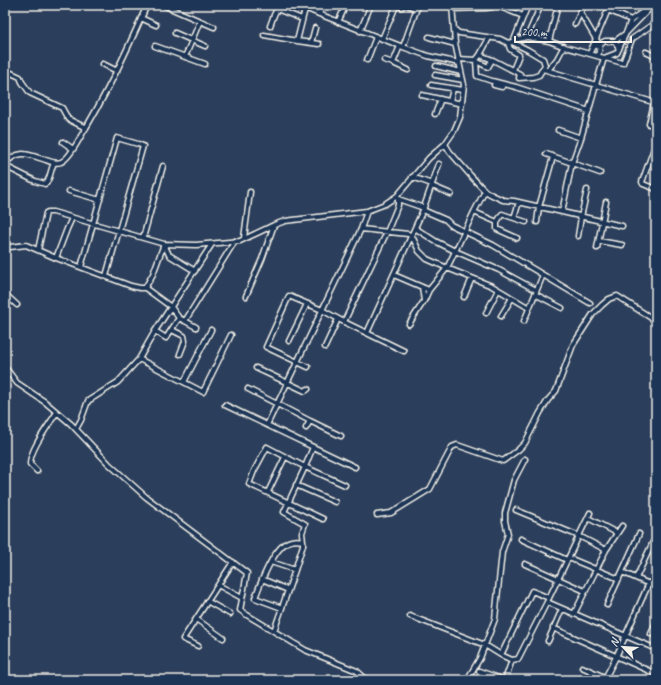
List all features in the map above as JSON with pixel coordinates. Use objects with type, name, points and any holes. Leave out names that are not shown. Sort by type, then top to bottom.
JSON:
[{"type":"street","points":[[54,163],[50,171],[50,177],[45,184],[35,181],[5,165],[9,159],[20,153],[54,163],[61,162],[67,157],[96,112],[117,71],[147,5]]},
{"type":"street","points":[[163,5],[214,27]]},
{"type":"street","points":[[319,14],[322,5]]},
{"type":"street","points":[[338,22],[346,5]]},
{"type":"street","points":[[360,31],[371,5]]},
{"type":"street","points":[[382,39],[396,6],[403,5]]},
{"type":"street","points":[[393,63],[402,47],[418,7],[407,5]]},
{"type":"street","points":[[38,250],[46,213],[48,212],[53,212],[164,244],[196,245],[240,240],[285,221],[367,211],[386,204],[397,198],[412,177],[429,158],[445,144],[454,131],[460,117],[464,85],[455,44],[452,7],[486,8],[493,7],[494,5],[504,7],[523,16]]},
{"type":"street","points":[[513,70],[519,55],[510,49],[511,42],[528,5]]},
{"type":"street","points":[[528,37],[541,5]]},
{"type":"street","points":[[550,41],[558,5]]},
{"type":"street","points":[[575,24],[584,5]]},
{"type":"street","points":[[590,54],[610,5]]},
{"type":"street","points":[[604,58],[617,53],[631,20],[651,6],[649,5]]},
{"type":"street","points":[[592,48],[605,41],[615,41],[626,33],[645,9],[653,5]]},
{"type":"street","points":[[297,41],[306,6],[319,14],[338,22],[428,56],[459,61],[476,60],[488,68],[492,60]]},
{"type":"street","points":[[270,26],[277,9],[302,19]]},
{"type":"street","points":[[608,10],[631,20]]},
{"type":"street","points":[[580,12],[600,44],[598,56]]},
{"type":"street","points":[[141,18],[156,25]]},
{"type":"street","points":[[185,57],[200,21]]},
{"type":"street","points":[[511,42],[528,37],[550,41],[623,63],[632,39],[656,22]]},
{"type":"street","points":[[311,42],[315,28]]},
{"type":"street","points":[[455,30],[459,33],[511,42],[544,59],[545,65],[539,75],[534,77],[519,78]]},
{"type":"street","points":[[175,33],[205,46]]},
{"type":"street","points":[[264,35],[319,44]]},
{"type":"street","points":[[367,60],[376,37]]},
{"type":"street","points":[[429,37],[455,44]]},
{"type":"street","points":[[489,38],[476,60],[476,76],[516,87],[589,111]]},
{"type":"street","points":[[615,41],[619,49]]},
{"type":"street","points":[[154,46],[205,64]]},
{"type":"street","points":[[548,70],[557,59],[564,46]]},
{"type":"street","points":[[646,52],[656,57]]},
{"type":"street","points":[[480,55],[520,74],[516,87]]},
{"type":"street","points":[[562,212],[572,163],[581,138],[604,58]]},
{"type":"street","points":[[384,60],[408,70]]},
{"type":"street","points":[[103,64],[117,71]]},
{"type":"street","points":[[436,66],[461,72]]},
{"type":"street","points":[[543,69],[655,102],[649,124],[656,127]]},
{"type":"street","points":[[9,72],[20,77],[30,93],[62,108],[68,119],[86,128]]},
{"type":"street","points":[[435,75],[463,80]]},
{"type":"street","points":[[494,85],[502,87],[504,84]]},
{"type":"street","points":[[431,85],[464,90]]},
{"type":"street","points":[[450,101],[453,88]]},
{"type":"street","points":[[422,95],[462,104]]},
{"type":"street","points":[[436,114],[441,99]]},
{"type":"street","points":[[558,130],[581,138]]},
{"type":"street","points":[[80,267],[94,224],[117,138],[138,144],[143,146],[106,276]]},
{"type":"street","points":[[63,142],[73,149]]},
{"type":"street","points":[[656,143],[642,182],[643,184],[656,189]]},
{"type":"street","points":[[445,144],[450,152],[485,191],[503,200],[519,202],[622,226]]},
{"type":"street","points":[[546,154],[600,173]]},
{"type":"street","points":[[537,222],[539,207],[553,157]]},
{"type":"street","points":[[367,333],[412,236],[439,164]]},
{"type":"street","points":[[143,238],[163,166]]},
{"type":"street","points":[[412,177],[452,194]]},
{"type":"street","points":[[578,236],[587,190]]},
{"type":"street","points":[[69,191],[100,200]]},
{"type":"street","points":[[409,324],[424,301],[429,290],[447,268],[485,191]]},
{"type":"street","points":[[244,238],[250,192]]},
{"type":"street","points":[[397,198],[446,220],[451,225],[493,246],[590,302]]},
{"type":"street","points":[[344,322],[387,232],[398,205],[397,198]]},
{"type":"street","points":[[514,218],[519,202]]},
{"type":"street","points":[[597,248],[606,202]]},
{"type":"street","points":[[267,425],[361,229],[367,211]]},
{"type":"street","points":[[474,212],[497,222]]},
{"type":"street","points":[[517,238],[498,229],[497,222],[502,214],[526,222]]},
{"type":"street","points":[[56,258],[66,229],[72,218]]},
{"type":"street","points":[[246,296],[262,259],[274,225]]},
{"type":"street","points":[[415,228],[435,241],[499,270],[562,308]]},
{"type":"street","points":[[361,229],[408,234],[412,236],[419,251],[427,259],[498,290],[529,308]]},
{"type":"street","points":[[185,321],[235,241]]},
{"type":"street","points":[[598,241],[622,246]]},
{"type":"street","points":[[164,244],[169,254],[194,270]]},
{"type":"street","points":[[145,288],[153,274],[164,244]]},
{"type":"street","points":[[76,429],[88,400],[118,382],[140,359],[170,307],[212,244]]},
{"type":"street","points":[[5,249],[26,245],[131,286],[145,288],[170,307],[179,318],[196,327]]},
{"type":"street","points":[[394,275],[429,290]]},
{"type":"street","points":[[524,321],[543,275]]},
{"type":"street","points":[[464,297],[472,278]]},
{"type":"street","points":[[422,287],[424,301]]},
{"type":"street","points":[[486,313],[498,290]]},
{"type":"street","points":[[5,294],[17,305]]},
{"type":"street","points":[[308,367],[266,347],[289,296],[322,310],[404,351]]},
{"type":"street","points":[[377,515],[391,513],[430,489],[452,447],[457,445],[503,461],[518,450],[525,443],[540,413],[556,391],[573,345],[593,314],[609,299],[617,296],[656,321]]},
{"type":"street","points":[[501,316],[512,298]]},
{"type":"street","points":[[289,341],[307,304]]},
{"type":"street","points":[[155,332],[166,338],[179,318]]},
{"type":"street","points":[[324,347],[338,319]]},
{"type":"street","points":[[172,330],[184,336],[185,341],[180,354]]},
{"type":"street","points":[[184,382],[211,330]]},
{"type":"street","points":[[140,359],[203,392],[231,335]]},
{"type":"street","points":[[5,367],[17,383],[57,412],[76,429],[109,464],[146,497],[247,573],[240,610],[246,616],[305,650],[357,671],[367,680]]},
{"type":"street","points":[[256,368],[305,391],[308,390]]},
{"type":"street","points":[[248,389],[341,436]]},
{"type":"street","points":[[225,405],[355,468]]},
{"type":"street","points":[[37,471],[30,464],[34,447],[57,412]]},
{"type":"street","points":[[306,428],[310,421]]},
{"type":"street","points":[[323,518],[249,484],[266,447],[345,485]]},
{"type":"street","points":[[274,631],[303,545],[302,533],[305,524],[284,512],[305,467],[312,447]]},
{"type":"street","points":[[268,492],[285,457]]},
{"type":"street","points":[[467,680],[480,658],[495,619],[502,552],[508,534],[505,513],[514,480],[524,459]]},
{"type":"street","points":[[296,485],[335,502]]},
{"type":"street","points":[[516,510],[579,536],[606,550]]},
{"type":"street","points":[[410,616],[485,645],[512,660],[518,659],[590,513]]},
{"type":"street","points":[[588,518],[617,533]]},
{"type":"street","points":[[574,614],[606,550],[622,526]]},
{"type":"street","points":[[607,605],[639,534]]},
{"type":"street","points":[[521,539],[619,579]]},
{"type":"street","points":[[282,608],[255,598],[262,579],[281,547],[287,542],[303,540]]},
{"type":"street","points":[[636,578],[653,542]]},
{"type":"street","points":[[198,646],[183,639],[233,562]]},
{"type":"street","points":[[272,562],[295,570]]},
{"type":"street","points":[[526,564],[585,592]]},
{"type":"street","points":[[622,572],[656,587]]},
{"type":"street","points":[[262,579],[288,590]]},
{"type":"street","points":[[604,679],[626,636],[649,583]]},
{"type":"street","points":[[218,584],[242,598]]},
{"type":"street","points":[[500,654],[532,591],[574,614],[656,649]]},
{"type":"street","points":[[207,601],[230,614]]},
{"type":"street","points":[[548,641],[562,608]]},
{"type":"street","points":[[196,619],[223,638]]},
{"type":"street","points":[[652,634],[656,622]]},
{"type":"street","points":[[554,628],[656,674]]},
{"type":"street","points":[[479,671],[504,680],[512,660]]},
{"type":"street","points":[[582,667],[604,679],[611,680]]}]
